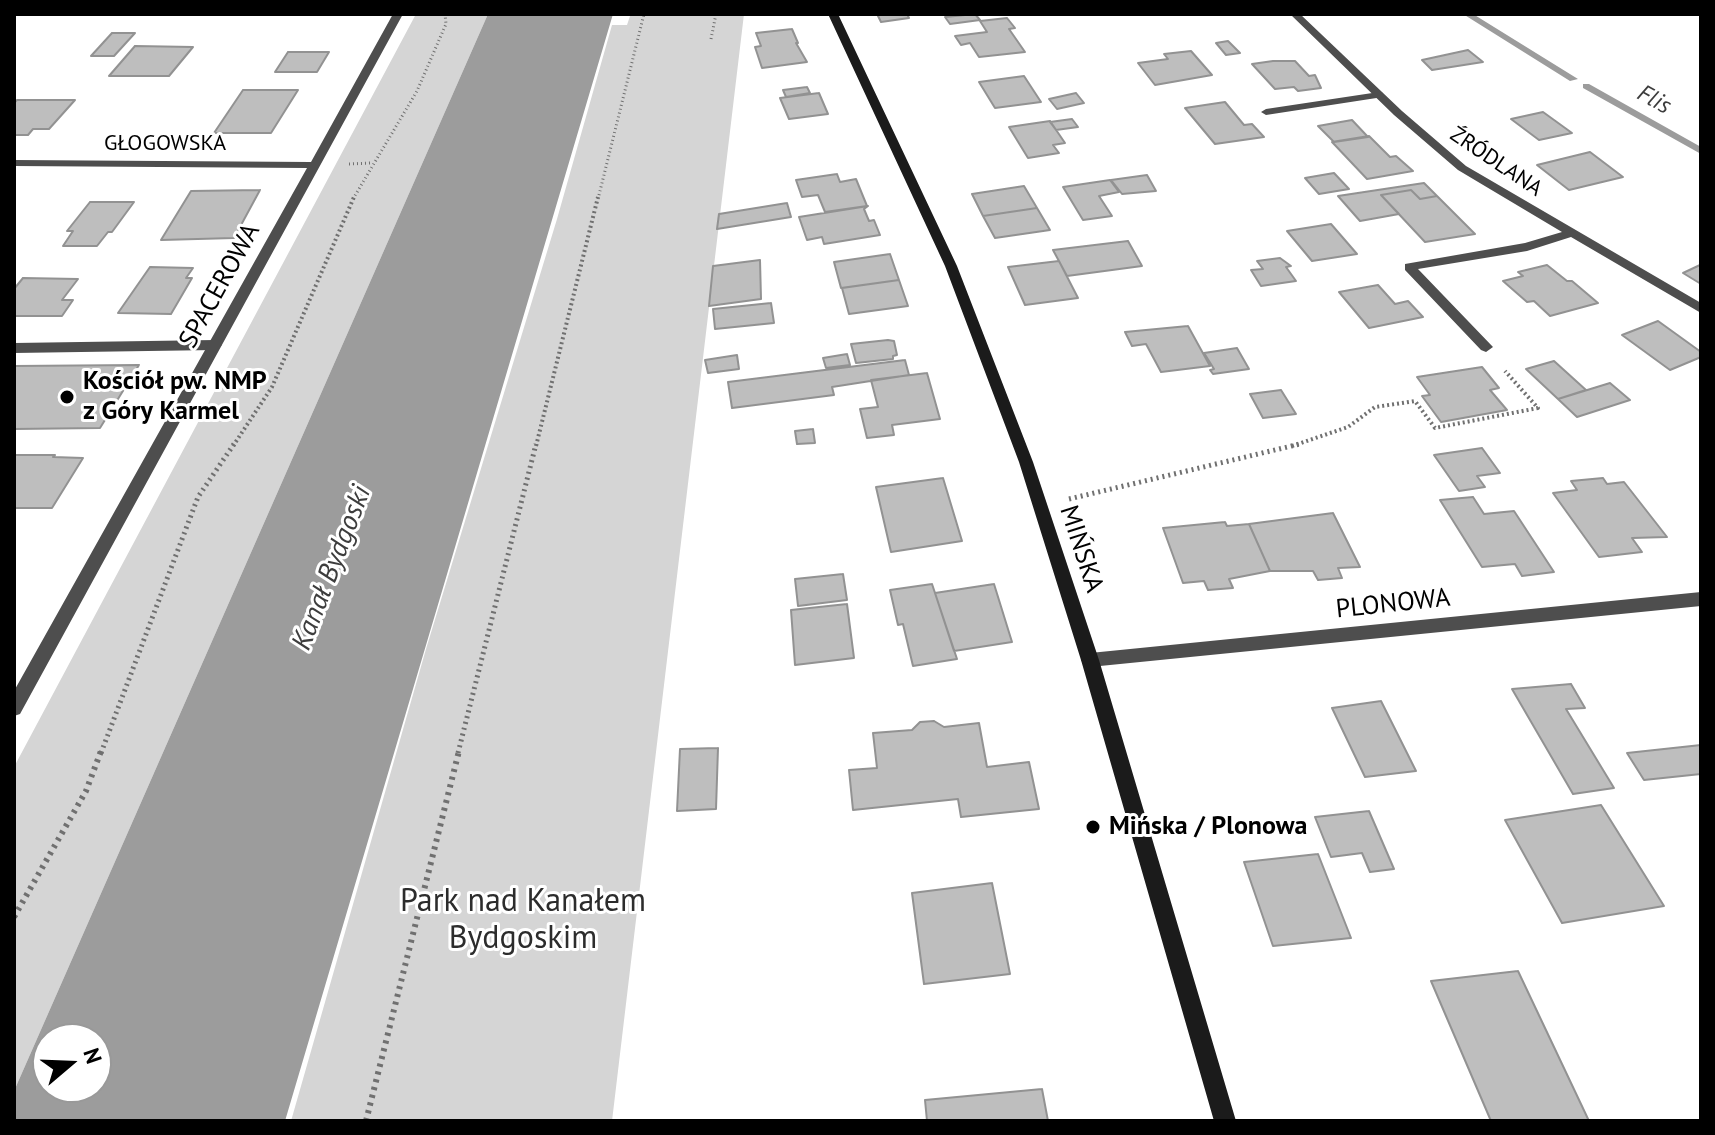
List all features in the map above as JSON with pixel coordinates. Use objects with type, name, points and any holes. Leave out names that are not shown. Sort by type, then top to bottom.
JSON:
[{"type":"street","name":"SPACEROWA","points":[[14,708],[398,14]]},
{"type":"street","name":"MIŃSKA","points":[[833,14],[952,269],[1026,462],[1090,660],[1225,1121]]},
{"type":"street","name":"ŹRÓDLANA","points":[[1295,14],[1379,95],[1462,168],[1701,309]]},
{"type":"street","points":[[1266,112],[1379,95]]},
{"type":"street","name":"GŁOGOWSKA","points":[[14,163],[315,165]]},
{"type":"street","points":[[1486,347],[1409,267],[1527,247],[1572,233]]},
{"type":"street","points":[[14,348],[215,345]]},
{"type":"street","name":"PLONOWA","points":[[1090,660],[1701,599]]},
{"type":"path","points":[[14,917],[86,791],[198,497],[272,387],[360,183],[417,91],[446,24],[445,14]]},
{"type":"path","points":[[366,1121],[644,14]]},
{"type":"path","points":[[711,39],[716,14]]},
{"type":"path","points":[[1064,500],[1315,440],[1348,427],[1375,407],[1415,401],[1435,428],[1538,408],[1505,371]]},
{"type":"green space","points":[[416,14],[488,14],[44,1023],[32,1023],[32,1050],[14,1091],[14,767]]},
{"type":"green space","name":"Park nad Kanałem Bydgoskim","points":[[616,14],[744,14],[612,1121],[291,1121],[426,649],[557,219],[612,25],[627,25],[630,16]]},
{"type":"water","name":"Kanał Bydgoski","points":[[488,14],[613,14],[285,1121],[14,1121],[14,1091],[32,1050],[32,1103],[112,1103],[112,1023],[44,1023]]},
{"type":"building","points":[[877,14],[907,14],[909,18],[881,22]]},
{"type":"building","points":[[975,14],[980,20],[950,24],[945,17]]},
{"type":"building","points":[[1007,18],[1015,28],[1009,29],[1025,52],[979,57],[970,43],[961,45],[955,36],[987,32],[980,21]]},
{"type":"building","points":[[792,29],[807,62],[762,68],[755,47],[761,46],[756,33]]},
{"type":"building","points":[[112,33],[135,33],[114,56],[91,56]]},
{"type":"building","points":[[1228,41],[1240,53],[1226,55],[1216,43]]},
{"type":"building","points":[[135,46],[193,47],[169,76],[109,76]]},
{"type":"building","points":[[1468,50],[1483,62],[1432,70],[1422,60]]},
{"type":"building","points":[[1191,51],[1212,75],[1155,85],[1138,63],[1168,59],[1164,54]]},
{"type":"building","points":[[288,52],[329,52],[317,72],[275,72]]},
{"type":"building","points":[[1295,61],[1309,76],[1315,75],[1321,88],[1298,91],[1294,87],[1275,89],[1252,64]]},
{"type":"building","points":[[1024,76],[1041,102],[995,108],[979,82]]},
{"type":"building","points":[[807,87],[810,93],[786,97],[783,90]]},
{"type":"building","points":[[243,90],[298,90],[271,133],[214,133]]},
{"type":"building","points":[[819,93],[828,114],[789,119],[780,98]]},
{"type":"building","points":[[1076,93],[1084,103],[1057,109],[1049,99]]},
{"type":"building","points":[[17,100],[75,100],[49,129],[33,129],[28,135],[14,135],[14,103]]},
{"type":"building","points":[[1225,102],[1244,125],[1252,124],[1264,137],[1215,144],[1185,108]]},
{"type":"building","points":[[1543,112],[1572,133],[1539,140],[1511,119]]},
{"type":"building","points":[[1072,119],[1078,127],[1056,130],[1050,122]]},
{"type":"building","points":[[1352,120],[1368,137],[1334,142],[1318,126]]},
{"type":"building","points":[[1050,121],[1065,143],[1053,145],[1059,153],[1028,158],[1009,127]]},
{"type":"building","points":[[1369,136],[1390,157],[1396,156],[1413,171],[1367,179],[1332,142]]},
{"type":"building","points":[[1590,152],[1623,177],[1569,190],[1537,165]]},
{"type":"building","points":[[1334,173],[1349,189],[1319,194],[1305,178]]},
{"type":"building","points":[[837,174],[840,182],[856,179],[867,206],[825,212],[818,195],[802,197],[796,180]]},
{"type":"building","points":[[1147,175],[1156,191],[1122,194],[1111,180]]},
{"type":"building","points":[[1110,180],[1119,192],[1099,196],[1112,216],[1083,220],[1063,187]]},
{"type":"building","points":[[1424,183],[1437,196],[1420,199],[1411,190],[1381,195],[1399,214],[1360,221],[1338,196]]},
{"type":"building","points":[[1024,186],[1037,208],[983,216],[972,194]]},
{"type":"building","points":[[260,190],[234,238],[161,240],[191,191]]},
{"type":"building","points":[[1411,190],[1420,199],[1437,196],[1475,234],[1425,242],[1381,195]]},
{"type":"building","points":[[90,202],[134,202],[112,232],[108,232],[97,246],[63,246],[73,231],[67,231]]},
{"type":"building","points":[[787,203],[791,217],[717,229],[719,214]]},
{"type":"building","points":[[868,206],[864,209],[869,221],[874,220],[880,235],[824,244],[822,237],[807,240],[799,217]]},
{"type":"building","points":[[1037,208],[1050,230],[995,238],[983,216]]},
{"type":"building","points":[[1331,224],[1357,254],[1312,261],[1287,231]]},
{"type":"building","points":[[1128,241],[1142,266],[1067,276],[1053,250]]},
{"type":"building","points":[[890,254],[899,280],[841,288],[834,262]]},
{"type":"building","points":[[1280,258],[1291,266],[1286,267],[1296,281],[1261,286],[1251,270],[1263,269],[1257,261]]},
{"type":"building","points":[[760,260],[761,299],[709,306],[713,266]]},
{"type":"building","points":[[1059,261],[1078,298],[1025,305],[1008,267]]},
{"type":"building","points":[[1547,265],[1598,303],[1550,316],[1534,301],[1527,302],[1503,281],[1523,276],[1518,272]]},
{"type":"building","points":[[1701,266],[1701,284],[1683,273]]},
{"type":"building","points":[[150,267],[193,268],[186,278],[192,278],[171,314],[118,313]]},
{"type":"building","points":[[23,278],[78,279],[62,300],[73,300],[62,316],[14,316],[14,289]]},
{"type":"building","points":[[899,280],[908,306],[849,314],[842,288]]},
{"type":"building","points":[[1378,285],[1395,304],[1408,301],[1423,317],[1369,328],[1339,292]]},
{"type":"building","points":[[771,303],[774,323],[715,329],[713,309]]},
{"type":"building","points":[[1658,321],[1701,352],[1701,357],[1670,370],[1622,335]]},
{"type":"building","points":[[1188,326],[1210,366],[1161,372],[1146,344],[1132,346],[1125,332]]},
{"type":"building","points":[[894,341],[897,355],[893,359],[856,363],[851,344]]},
{"type":"building","points":[[1237,348],[1249,369],[1213,374],[1210,370],[1214,369],[1204,353]]},
{"type":"building","points":[[847,354],[850,365],[826,368],[823,358]]},
{"type":"building","points":[[737,355],[739,369],[708,373],[705,360]]},
{"type":"building","points":[[905,360],[909,375],[832,387],[834,395],[732,408],[728,382]]},
{"type":"building","points":[[1554,361],[1586,390],[1558,399],[1526,369]]},
{"type":"building","name":"Kościół pw. NMP z Góry Karmel","points":[[139,365],[100,428],[14,429],[14,366]]},
{"type":"building","points":[[1482,367],[1499,388],[1490,390],[1507,410],[1441,422],[1422,396],[1430,395],[1417,377]]},
{"type":"building","points":[[927,373],[940,419],[892,425],[894,435],[867,438],[860,409],[878,407],[871,380]]},
{"type":"building","points":[[1610,383],[1630,400],[1577,417],[1558,399]]},
{"type":"building","points":[[1281,390],[1296,414],[1263,418],[1250,394]]},
{"type":"building","points":[[813,429],[815,443],[797,444],[795,431]]},
{"type":"building","points":[[1482,448],[1500,473],[1477,476],[1485,487],[1459,491],[1434,455]]},
{"type":"building","points":[[14,455],[83,458],[52,508],[14,508]]},
{"type":"building","points":[[943,478],[962,541],[891,552],[876,487]]},
{"type":"building","points":[[1603,478],[1607,484],[1624,482],[1667,537],[1632,538],[1642,552],[1599,557],[1553,493],[1577,490],[1571,481]]},
{"type":"building","points":[[1473,497],[1484,514],[1514,511],[1554,572],[1522,576],[1515,564],[1482,567],[1440,500]]},
{"type":"building","points":[[1333,513],[1360,567],[1338,568],[1342,578],[1318,580],[1313,571],[1270,571],[1249,524]]},
{"type":"building","points":[[1225,522],[1227,526],[1249,524],[1270,571],[1229,579],[1233,588],[1208,590],[1204,581],[1183,583],[1163,528]]},
{"type":"building","points":[[843,574],[847,600],[798,606],[795,579]]},
{"type":"building","points":[[932,584],[957,659],[913,666],[903,624],[898,625],[890,590]]},
{"type":"building","points":[[994,584],[1012,642],[954,651],[935,593]]},
{"type":"building","points":[[847,604],[854,658],[795,665],[791,610]]},
{"type":"building","points":[[1571,684],[1585,708],[1566,709],[1614,788],[1573,794],[1512,689]]},
{"type":"building","points":[[1381,701],[1416,771],[1365,777],[1332,708]]},
{"type":"building","points":[[934,721],[944,727],[979,723],[987,767],[1029,762],[1039,809],[961,817],[958,799],[853,810],[849,770],[877,768],[873,733],[912,730],[920,722]]},
{"type":"building","points":[[1701,745],[1701,774],[1644,780],[1627,753]]},
{"type":"building","points":[[718,748],[716,809],[677,811],[680,749]]},
{"type":"building","points":[[1601,805],[1664,906],[1562,923],[1505,820]]},
{"type":"building","points":[[1369,811],[1394,869],[1370,872],[1362,853],[1331,857],[1315,817]]},
{"type":"building","points":[[1318,854],[1351,938],[1273,946],[1244,862]]},
{"type":"building","points":[[992,883],[1010,974],[924,984],[912,893]]},
{"type":"building","points":[[1518,971],[1589,1121],[1491,1121],[1431,981]]},
{"type":"building","points":[[1042,1089],[1048,1121],[927,1121],[925,1100]]},
{"type":"waterway","name":"Flis","points":[[1467,14],[1573,79]]},
{"type":"waterway","name":"Flis","points":[[1586,86],[1701,151]]},
{"type":"place","name":"Kościół pw. NMP z Góry Karmel","points":[[67,397]]},
{"type":"place","name":"Mińska / Plonowa","points":[[1093,827]]}]
